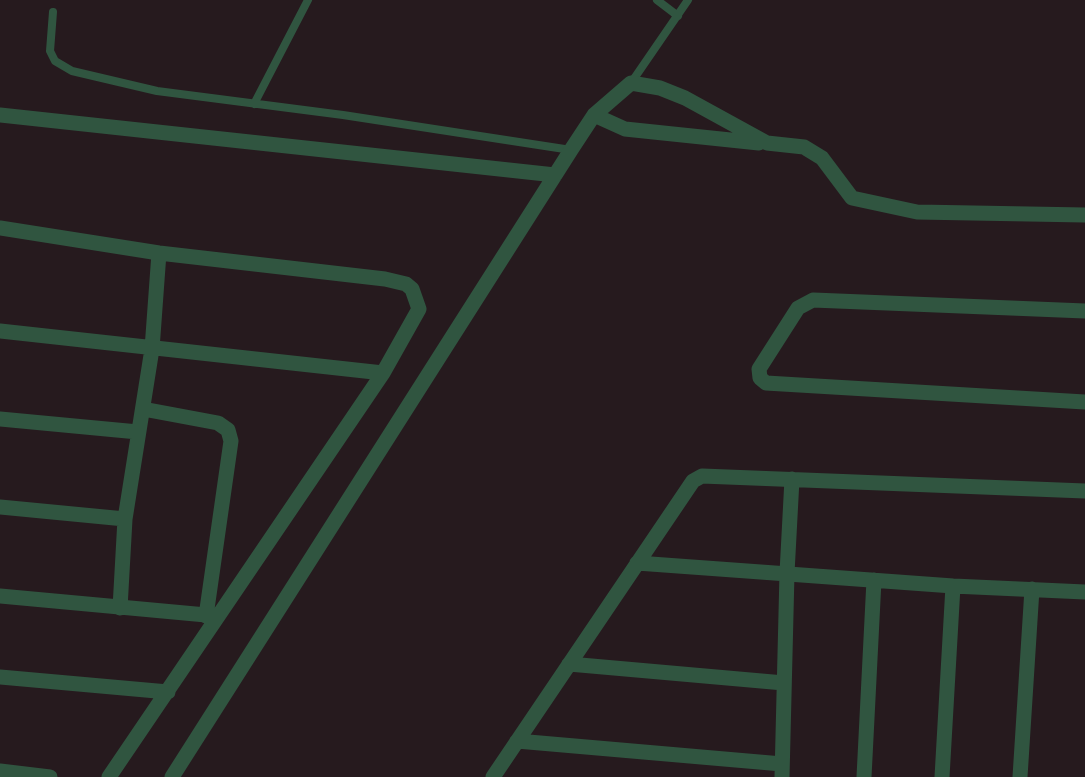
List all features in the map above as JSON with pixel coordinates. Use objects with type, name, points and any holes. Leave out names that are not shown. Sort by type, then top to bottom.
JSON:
[{"type":"street","points":[[172,777],[594,115],[630,83],[660,88],[685,98],[767,143]]},
{"type":"street","points":[[0,115],[555,174]]},
{"type":"street","points":[[594,115],[625,130],[804,147],[822,158],[852,198],[880,205],[917,212],[1085,215]]},
{"type":"street","points":[[0,228],[159,253],[385,279],[406,284],[412,289],[419,309],[383,374],[212,616],[168,692],[109,777]]},
{"type":"street","points":[[120,608],[124,519],[152,349],[159,253]]},
{"type":"street","points":[[1085,311],[813,300],[798,308],[759,369],[760,378],[766,383],[1085,402]]},
{"type":"street","points":[[0,331],[383,374]]},
{"type":"street","points":[[143,410],[218,423],[228,430],[231,441],[212,616]]},
{"type":"street","points":[[0,419],[138,432]]},
{"type":"street","points":[[493,777],[693,481],[702,476],[1085,491]]},
{"type":"street","points":[[517,741],[782,770],[787,573],[792,479]]},
{"type":"street","points":[[0,507],[124,519]]},
{"type":"street","points":[[637,563],[953,586],[1085,592]]},
{"type":"street","points":[[864,777],[874,580]]},
{"type":"street","points":[[942,777],[953,586]]},
{"type":"street","points":[[1020,777],[1032,589]]},
{"type":"street","points":[[0,596],[212,616]]},
{"type":"street","points":[[569,664],[784,682]]},
{"type":"street","points":[[0,677],[168,692]]},
{"type":"street","points":[[0,772],[50,777]]},
{"type":"lane","points":[[254,104],[308,0]]},
{"type":"lane","points":[[657,0],[678,16]]},
{"type":"lane","points":[[630,83],[688,0]]},
{"type":"lane","points":[[53,12],[50,51],[55,61],[72,71],[157,91],[571,150]]}]
